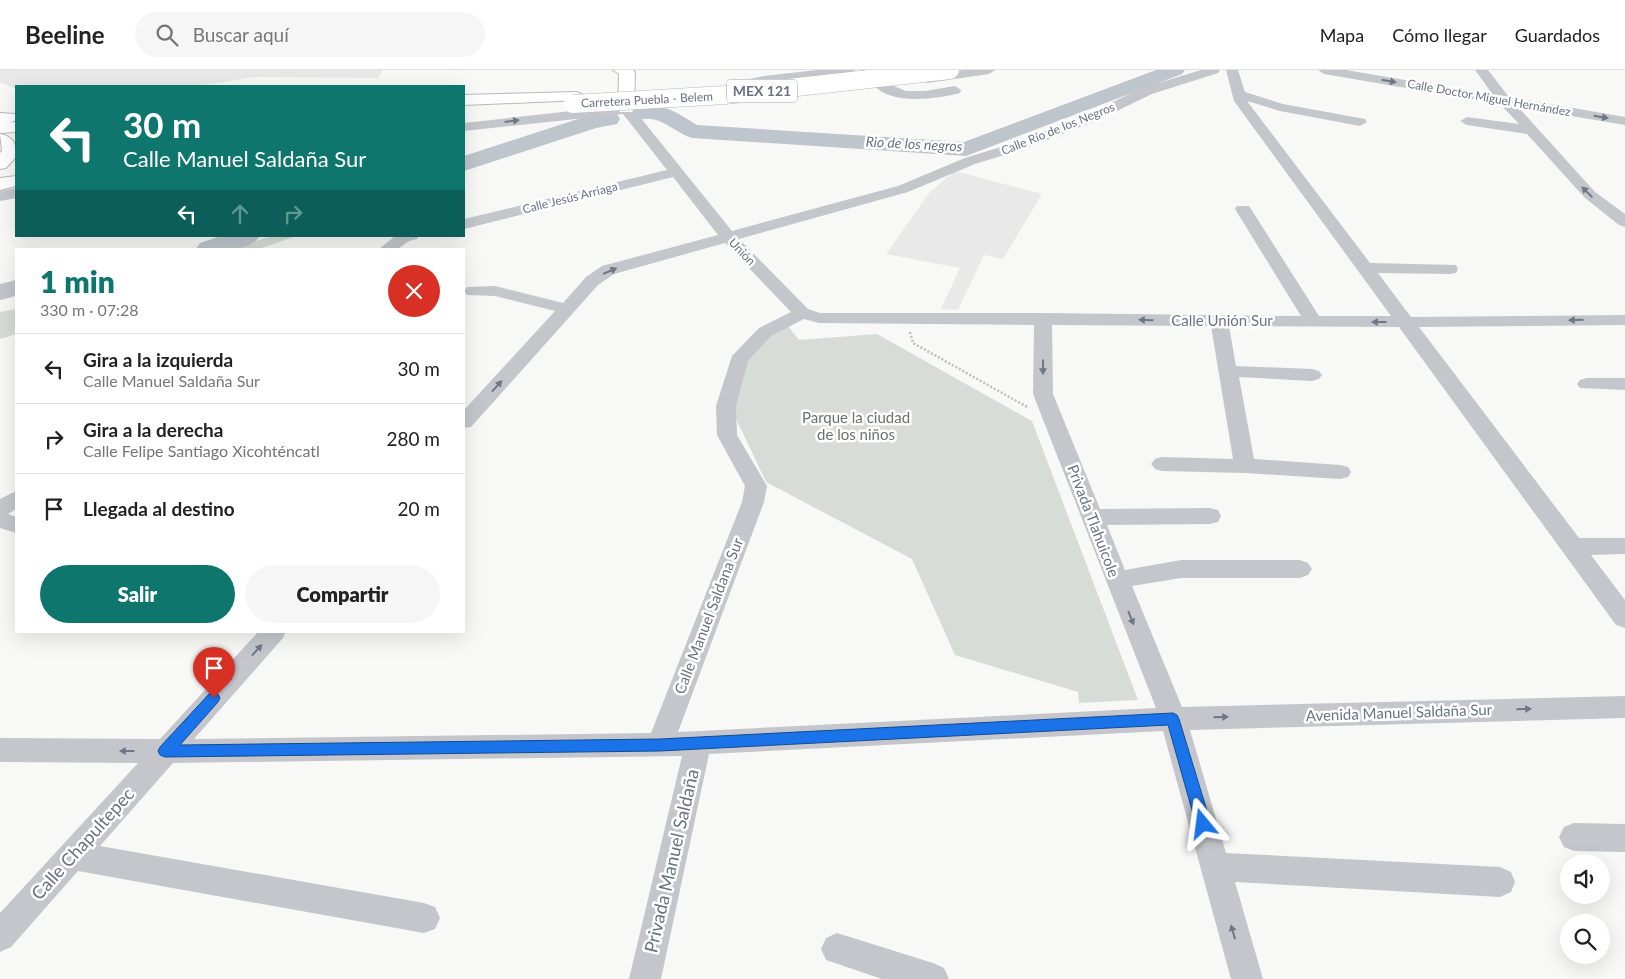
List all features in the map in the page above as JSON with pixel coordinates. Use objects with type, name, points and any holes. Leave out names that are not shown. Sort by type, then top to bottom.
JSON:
[{"type":"main road","points":[[625,104],[627,70]]},
{"type":"main road","name":"Carretera Puebla - Belem","points":[[465,108],[735,86],[898,70]]},
{"type":"main road","name":"Carretera Puebla - Belem","points":[[465,100],[574,100],[725,95],[950,70]]},
{"type":"main road","points":[[0,139],[7,144],[11,152],[0,164]]},
{"type":"main road","points":[[0,184],[15,181]]},
{"type":"street","points":[[795,70],[815,74]]},
{"type":"street","points":[[735,86],[764,80],[849,70]]},
{"type":"street","points":[[465,127],[625,104],[879,84],[989,70]]},
{"type":"street","name":"Calle Río de los Negros","points":[[465,421],[592,281],[608,270],[903,189],[970,161],[1022,145],[1093,117],[1147,91],[1214,70]]},
{"type":"street","points":[[1232,70],[1240,101],[1625,618]]},
{"type":"street","name":"Calle Doctor Miguel Hernández","points":[[1324,70],[1625,122]]},
{"type":"street","points":[[1481,70],[1530,130],[1590,195],[1625,222]]},
{"type":"street","points":[[879,84],[898,95],[933,94],[968,87]]},
{"type":"street","points":[[1239,95],[1255,98],[1280,107],[1360,122]]},
{"type":"street","name":"Unión","points":[[625,104],[728,237],[811,316]]},
{"type":"street","points":[[1467,121],[1530,130]]},
{"type":"street","name":"Calle Jesús Arriaga","points":[[465,224],[676,172]]},
{"type":"street","points":[[0,196],[15,193]]},
{"type":"street","points":[[1243,209],[1313,322]]},
{"type":"street","points":[[388,248],[407,237]]},
{"type":"street","points":[[1363,268],[1450,270]]},
{"type":"street","points":[[473,291],[495,291],[566,309]]},
{"type":"street","name":"Calle Unión Sur","points":[[811,316],[906,320],[1043,318],[1219,322],[1625,320]]},
{"type":"street","name":"Calle Manuel Saldana Sur","points":[[660,745],[753,502],[756,486],[727,435],[726,406],[739,360],[765,332],[811,316]]},
{"type":"street","name":"Privada Tlahuicole","points":[[1043,318],[1043,394],[1173,719],[1247,979]]},
{"type":"street","points":[[1219,322],[1245,466]]},
{"type":"street","points":[[1228,371],[1312,375]]},
{"type":"street","points":[[1587,384],[1625,384]]},
{"type":"street","points":[[1162,464],[1245,466],[1340,472]]},
{"type":"street","points":[[0,510],[15,499]]},
{"type":"street","points":[[1091,517],[1210,516]]},
{"type":"street","points":[[0,520],[15,526]]},
{"type":"street","points":[[1572,547],[1625,546]]},
{"type":"street","points":[[1116,580],[1181,568],[1300,569]]},
{"type":"street","name":"Calle Chapultepec","points":[[0,936],[272,633]]},
{"type":"street","name":"Avenida Manuel Saldaña Sur","points":[[0,750],[165,751],[698,744],[1173,719],[1624,704]]},
{"type":"street","name":"Privada Manuel Saldaña","points":[[645,979],[698,744]]},
{"type":"street","points":[[1574,837],[1625,838]]},
{"type":"street","points":[[73,856],[424,918]]},
{"type":"street","points":[[1215,867],[1500,882]]},
{"type":"street","points":[[837,950],[933,979]]},
{"type":"path","points":[[906,320],[913,344],[1055,423]]},
{"type":"shaded area","points":[[0,70],[383,70],[378,78],[253,77],[204,85],[15,85],[15,89],[0,82]]},
{"type":"shaded area","points":[[955,171],[1042,194],[1003,259],[984,255],[958,310],[941,309],[960,268],[886,254],[929,193]]},
{"type":"green space","points":[[269,237],[293,237],[262,248],[232,248]]},
{"type":"green space","points":[[15,309],[15,334],[0,339],[0,312]]},
{"type":"green space","name":"Parque la ciudad de los niños","points":[[788,326],[799,340],[877,334],[1032,421],[1138,700],[1079,703],[1078,692],[955,655],[912,559],[766,482],[730,406],[738,378],[747,357],[762,340]]},
{"type":"waterway","name":"Rio de los negros","points":[[644,114],[658,112],[692,131],[966,149],[1175,70]]},
{"type":"waterway","name":"Rio de los negros","points":[[465,164],[592,122],[609,119]]},
{"type":"waterway","name":"Rio de los negros","points":[[212,248],[244,237]]},
{"type":"waterway","name":"Rio de los negros","points":[[0,292],[15,288]]},
{"type":"route","points":[[214,698],[165,751],[698,744],[1173,719],[1203,824]]}]
